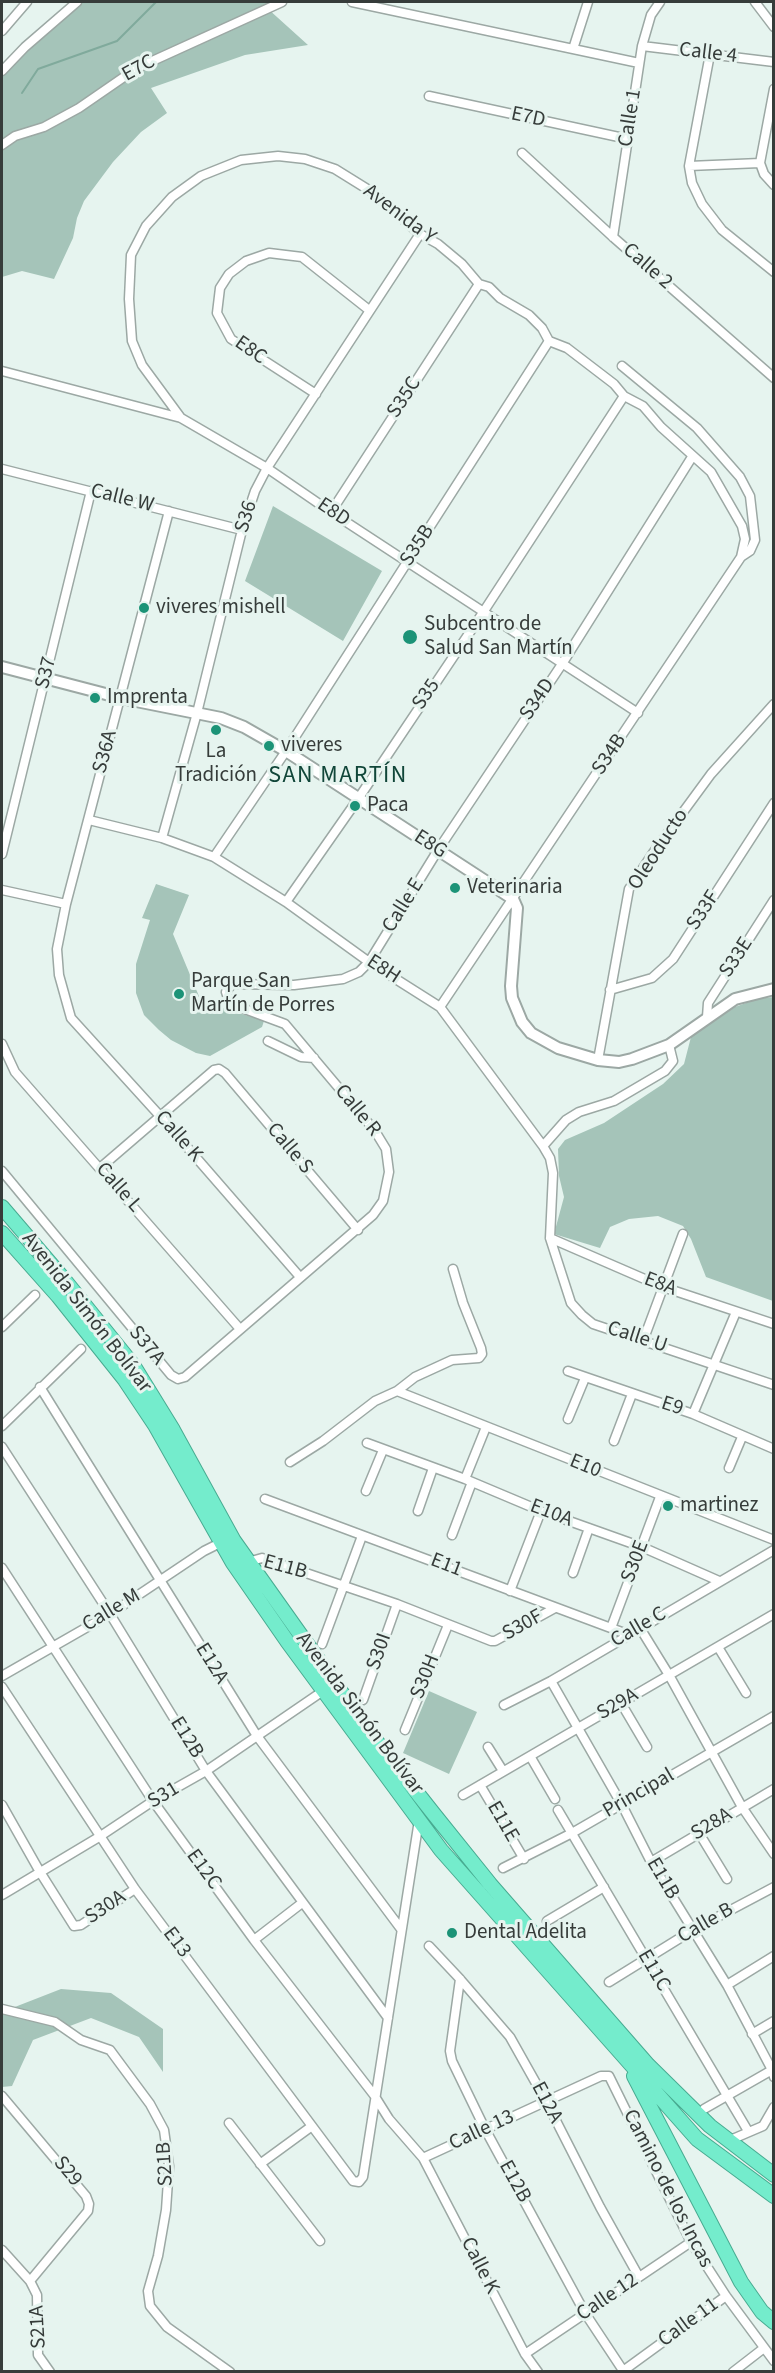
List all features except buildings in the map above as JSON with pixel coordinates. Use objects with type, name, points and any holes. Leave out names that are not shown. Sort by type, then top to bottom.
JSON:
[{"type":"highway","name":"Avenida Simón Bolívar","points":[[2,1207],[133,1365],[198,1472],[234,1541],[248,1562],[373,1737],[490,1884],[648,2065],[732,2144],[774,2175]]},
{"type":"highway","name":"Avenida Simón Bolívar","points":[[2,1233],[65,1304],[124,1380],[155,1425],[220,1544],[323,1691],[441,1850],[697,2139],[774,2196]]},
{"type":"highway","points":[[624,2059],[741,2282],[762,2312],[774,2322]]},
{"type":"street","points":[[2,31],[27,2]]},
{"type":"street","points":[[2,71],[24,47],[77,2]]},
{"type":"street","name":"E7C","points":[[2,145],[15,136],[44,127],[79,108],[137,68],[282,2]]},
{"type":"street","points":[[352,2],[639,63]]},
{"type":"street","points":[[573,49],[588,2]]},
{"type":"street","name":"Calle 1","points":[[613,237],[642,46],[651,15],[660,2]]},
{"type":"street","points":[[755,2],[774,27]]},
{"type":"street","name":"Calle 4","points":[[642,46],[774,62]]},
{"type":"street","points":[[710,54],[689,166],[696,194],[711,219],[722,231],[774,272]]},
{"type":"street","points":[[774,89],[760,163],[764,174],[774,185]]},
{"type":"street","name":"E7D","points":[[429,96],[628,139]]},
{"type":"street","name":"Calle 2","points":[[522,153],[613,237],[774,378]]},
{"type":"street","name":"Avenida Y","points":[[181,418],[142,365],[132,341],[129,300],[131,255],[146,226],[172,197],[201,176],[241,160],[278,156],[305,159],[335,169],[372,192],[420,234],[438,243],[462,264],[479,284],[489,287],[500,298],[529,315],[542,328],[549,342],[567,348],[614,384],[624,396],[643,406],[692,457],[711,472],[742,526],[745,539],[741,557]]},
{"type":"street","points":[[689,166],[760,163]]},
{"type":"street","name":"S36","points":[[162,838],[255,491],[267,468],[420,234]]},
{"type":"street","name":"E8C","points":[[316,394],[231,339],[217,313],[220,288],[229,274],[246,261],[269,253],[302,257],[369,310]]},
{"type":"street","name":"S35C","points":[[331,513],[479,284]]},
{"type":"street","name":"S35B","points":[[214,857],[286,751],[549,342]]},
{"type":"street","name":"S34B","points":[[440,1007],[741,557],[750,551],[755,540],[750,496],[740,477],[697,428],[622,366]]},
{"type":"street","name":"E8D","points":[[2,371],[181,418],[267,468],[331,513],[638,713]]},
{"type":"street","name":"S35","points":[[286,902],[358,799],[624,396]]},
{"type":"street","name":"S34D","points":[[438,850],[562,664],[692,457]]},
{"type":"street","name":"Calle W","points":[[2,471],[243,530]]},
{"type":"street","name":"S37","points":[[2,854],[91,492]]},
{"type":"street","name":"S36A","points":[[64,994],[59,975],[57,949],[66,904],[169,511]]},
{"type":"street","name":"E8G","points":[[2,667],[121,698],[197,713],[244,727],[286,751],[513,899]]},
{"type":"street","name":"Oleoducto","points":[[598,1060],[629,889],[653,852],[711,774],[774,704]]},
{"type":"street","name":"S33F","points":[[610,990],[652,978],[673,959],[774,803]]},
{"type":"street","name":"E8H","points":[[89,820],[162,838],[214,857],[286,902],[369,962],[440,1007],[550,1158],[553,1173],[550,1238]]},
{"type":"street","name":"Calle E","points":[[369,962],[438,850]]},
{"type":"street","points":[[2,890],[66,904]]},
{"type":"street","points":[[513,899],[517,908],[510,986],[516,1009],[522,1022],[531,1033],[558,1048],[598,1060],[619,1062],[669,1045],[735,999],[774,988]]},
{"type":"street","name":"S33E","points":[[707,1017],[708,1003],[774,900]]},
{"type":"street","name":"Calle R","points":[[178,1379],[185,1377],[358,1230],[383,1201],[389,1172],[386,1149],[375,1131],[285,1024],[229,1001],[226,992],[232,984],[294,985],[344,979],[359,972],[369,962]]},
{"type":"street","name":"Calle K","points":[[64,994],[71,1018],[88,1039],[160,1116],[300,1277]]},
{"type":"street","points":[[268,1041],[301,1056],[314,1058]]},
{"type":"street","name":"Calle L","points":[[2,1044],[15,1072],[240,1329]]},
{"type":"street","points":[[543,1146],[566,1120],[579,1112],[614,1101],[665,1071],[673,1061],[669,1045]]},
{"type":"street","name":"Calle S","points":[[160,1116],[213,1070],[225,1073],[358,1230]]},
{"type":"street","points":[[100,1167],[160,1116]]},
{"type":"street","name":"S37A","points":[[2,1170],[171,1376],[178,1379]]},
{"type":"street","points":[[643,1341],[683,1234]]},
{"type":"street","name":"E8A","points":[[550,1238],[663,1287],[774,1324]]},
{"type":"street","name":"Calle U","points":[[550,1238],[571,1303],[593,1324],[774,1385]]},
{"type":"street","points":[[290,1462],[323,1441],[375,1401],[397,1391],[415,1377],[452,1360],[479,1358],[482,1354],[453,1269]]},
{"type":"street","points":[[2,1327],[35,1295]]},
{"type":"street","points":[[693,1414],[736,1312]]},
{"type":"street","points":[[2,1425],[81,1349]]},
{"type":"street","name":"E9","points":[[568,1371],[693,1414],[774,1449]]},
{"type":"street","points":[[568,1419],[585,1378]]},
{"type":"street","name":"E12A","points":[[40,1387],[159,1582],[257,1736],[401,1929]]},
{"type":"street","name":"E10","points":[[397,1391],[660,1497],[774,1540]]},
{"type":"street","points":[[614,1441],[632,1394]]},
{"type":"street","points":[[452,1535],[486,1427]]},
{"type":"street","points":[[729,1468],[742,1437]]},
{"type":"street","name":"E10A","points":[[367,1443],[541,1511],[642,1547],[719,1581]]},
{"type":"street","name":"E12B","points":[[2,1448],[110,1614],[207,1771],[388,2018]]},
{"type":"street","points":[[366,1491],[383,1450]]},
{"type":"street","points":[[418,1511],[433,1468]]},
{"type":"street","name":"S30E","points":[[611,1628],[660,1497]]},
{"type":"street","name":"E11","points":[[265,1499],[627,1634]]},
{"type":"street","points":[[510,1591],[541,1511]]},
{"type":"street","points":[[573,1573],[589,1528]]},
{"type":"street","points":[[322,1644],[362,1536]]},
{"type":"street","name":"Calle M","points":[[2,1676],[110,1614],[204,1551],[220,1544]]},
{"type":"street","name":"Calle C","points":[[504,1705],[551,1681],[627,1634],[774,1550]]},
{"type":"street","name":"E11B","points":[[248,1562],[262,1558],[397,1604],[491,1641]]},
{"type":"street","name":"E12C","points":[[2,1568],[153,1801],[254,1940],[374,2095],[389,2119],[423,2158]]},
{"type":"street","name":"S30I","points":[[363,1700],[397,1604]]},
{"type":"street","name":"S30F","points":[[491,1641],[495,1641],[555,1608]]},
{"type":"street","name":"S29A","points":[[463,1795],[774,1614]]},
{"type":"street","name":"S30H","points":[[405,1730],[448,1625]]},
{"type":"street","points":[[640,1628],[669,1675],[742,1807],[774,1854]]},
{"type":"street","points":[[718,1647],[746,1693]]},
{"type":"street","name":"E11B","points":[[551,1681],[622,1805],[651,1862],[727,1985],[773,2073]]},
{"type":"street","name":"E13","points":[[2,1687],[135,1889],[353,2181],[359,2182],[363,2177],[374,2095]]},
{"type":"street","name":"S31","points":[[2,1896],[153,1801],[207,1771],[323,1691]]},
{"type":"street","points":[[621,1703],[648,1747]]},
{"type":"street","name":"Principal","points":[[502,1868],[572,1833],[774,1716]]},
{"type":"street","points":[[488,1747],[503,1771]]},
{"type":"street","points":[[530,1756],[555,1799]]},
{"type":"street","name":"E11E","points":[[480,1785],[524,1859]]},
{"type":"street","name":"S28A","points":[[651,1862],[774,1789]]},
{"type":"street","points":[[2,1805],[40,1872]]},
{"type":"street","name":"E11C","points":[[558,1810],[748,2132]]},
{"type":"street","points":[[374,2095],[419,1820]]},
{"type":"street","points":[[699,1833],[727,1879]]},
{"type":"street","name":"S30A","points":[[40,1872],[74,1926],[135,1889]]},
{"type":"street","points":[[547,1921],[604,1887]]},
{"type":"street","name":"Calle B","points":[[609,1982],[693,1930],[774,1887]]},
{"type":"street","points":[[254,1940],[303,1903]]},
{"type":"street","name":"E12A","points":[[429,1946],[510,2037],[639,2277]]},
{"type":"street","points":[[727,1985],[774,1956]]},
{"type":"street","name":"E12B","points":[[460,1979],[450,2051],[452,2061],[485,2129],[585,2313],[623,2371]]},
{"type":"street","name":"S21B","points":[[2,2009],[55,2022],[81,2040],[110,2050],[150,2104],[164,2130],[170,2166],[166,2210],[158,2256],[148,2291],[150,2306],[167,2326],[230,2372]]},
{"type":"street","points":[[752,2034],[774,2021]]},
{"type":"street","points":[[704,2109],[773,2073]]},
{"type":"street","name":"Calle 13","points":[[423,2158],[606,2075]]},
{"type":"street","name":"Camino de los Incas","points":[[606,2075],[609,2076],[691,2242],[726,2296],[774,2361]]},
{"type":"street","name":"S29","points":[[2,2096],[86,2196],[89,2204],[88,2211],[30,2281]]},
{"type":"street","points":[[732,2144],[748,2132],[763,2126],[774,2107]]},
{"type":"street","points":[[229,2123],[320,2241]]},
{"type":"street","points":[[260,2164],[312,2126]]},
{"type":"street","name":"Calle K","points":[[423,2158],[525,2354],[538,2372]]},
{"type":"street","name":"Calle 12","points":[[525,2354],[691,2242]]},
{"type":"street","points":[[2,2250],[30,2281]]},
{"type":"street","name":"S21A","points":[[30,2281],[37,2295],[38,2355],[50,2372]]},
{"type":"street","name":"Calle 11","points":[[623,2371],[726,2296]]},
{"type":"street","points":[[733,2372],[764,2348]]},
{"type":"green space","points":[[78,2],[274,2],[267,8],[308,45],[245,55],[151,88],[167,113],[141,132],[113,162],[84,201],[77,218],[73,238],[54,279],[22,271],[2,277],[2,71]]},
{"type":"green space","points":[[273,506],[382,571],[343,641],[245,581]]},
{"type":"green space","points":[[156,884],[189,895],[173,934],[201,1001],[264,1021],[262,1027],[210,1056],[196,1053],[171,1040],[159,1030],[144,1015],[136,993],[136,964],[150,920],[142,918]]},
{"type":"green space","points":[[773,997],[773,1301],[706,1277],[691,1239],[683,1226],[658,1216],[629,1219],[610,1227],[600,1248],[554,1234],[564,1197],[559,1176],[558,1149],[565,1140],[604,1123],[663,1084],[684,1064],[691,1037],[735,1007],[757,999]]},
{"type":"green space","points":[[429,1691],[477,1712],[449,1774],[403,1753]]},
{"type":"green space","points":[[61,1989],[111,1993],[163,2029],[163,2072],[139,2037],[91,2018],[33,2040],[12,2086],[2,2087],[2,2012]]},
{"type":"waterway","points":[[22,93],[38,69],[117,41],[156,2]]},
{"type":"place","name":"viveres mishell","points":[[144,608]]},
{"type":"place","name":"Subcentro de Salud San Martín","points":[[410,637]]},
{"type":"place","name":"Imprenta","points":[[95,698]]},
{"type":"place","name":"La Tradición","points":[[216,730]]},
{"type":"place","name":"viveres","points":[[269,746]]},
{"type":"place","name":"Paca","points":[[355,806]]},
{"type":"place","name":"Veterinaria","points":[[455,888]]},
{"type":"place","name":"Parque San Martín de Porres","points":[[179,994]]},
{"type":"place","name":"martinez","points":[[668,1506]]},
{"type":"place","name":"Dental Adelita","points":[[452,1933]]},
{"type":"district","name":"SAN MARTÍN","points":[[338,777]]}]
